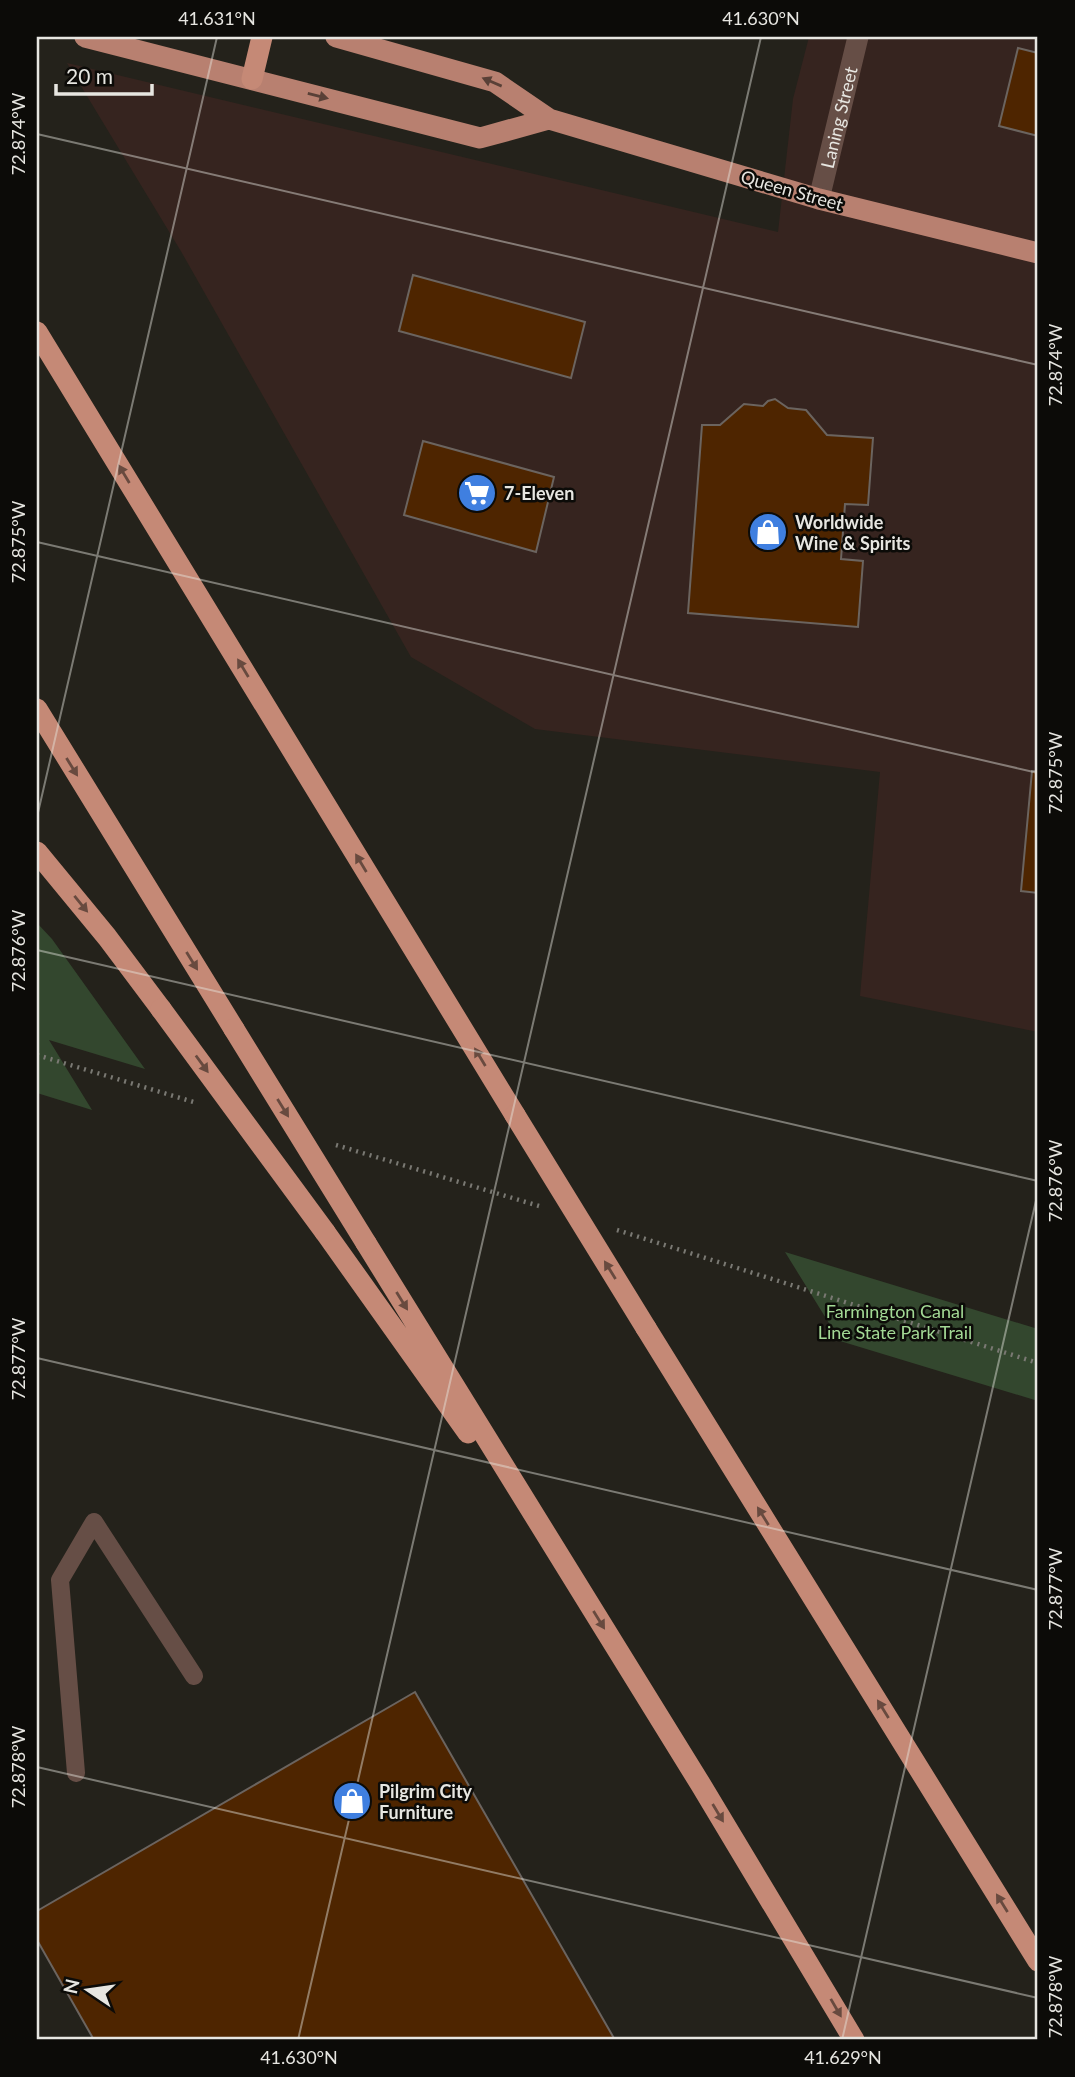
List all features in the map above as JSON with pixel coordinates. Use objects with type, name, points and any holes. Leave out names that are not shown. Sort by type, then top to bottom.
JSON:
[{"type":"highway","points":[[85,37],[480,138],[549,119]]},
{"type":"highway","points":[[252,79],[262,37]]},
{"type":"highway","name":"Queen Street","points":[[336,37],[495,82],[549,119],[819,199],[1038,253]]},
{"type":"highway","points":[[37,331],[515,1115],[1038,1961]]},
{"type":"highway","points":[[37,709],[821,1982],[854,2040]]},
{"type":"highway","points":[[37,852],[107,937],[161,1009],[325,1232],[579,1588]]},
{"type":"street","name":"Laning Street","points":[[819,199],[858,37]]},
{"type":"lane","points":[[76,1773],[60,1580],[94,1522],[194,1676]]},
{"type":"path","points":[[37,1055],[106,1075]]},
{"type":"shaded area","points":[[809,37],[1038,37],[1038,1032],[860,996],[880,772],[535,729],[411,657],[182,253],[67,63],[778,232],[793,99]]},
{"type":"green space","points":[[37,923],[52,939],[145,1069],[49,1040],[92,1110],[37,1093]]},
{"type":"green space","name":"Farmington Canal Line State Park Trail","points":[[785,1252],[1038,1329],[1038,1401],[840,1341]]},
{"type":"building","points":[[1018,48],[1038,53],[1038,136],[999,126]]},
{"type":"building","points":[[413,275],[585,322],[571,378],[399,331]]},
{"type":"building","name":"Worldwide Wine & Spirits","points":[[775,399],[788,408],[806,410],[827,435],[873,438],[868,505],[845,504],[841,559],[863,561],[858,627],[688,613],[702,425],[720,425],[744,404],[763,406]]},
{"type":"building","points":[[423,441],[554,477],[536,552],[404,515]]},
{"type":"building","points":[[1032,771],[1038,771],[1038,893],[1021,891]]},
{"type":"building","name":"Pilgrim City Furniture","points":[[415,1692],[615,2040],[94,2040],[37,1940],[37,1911]]},
{"type":"place","name":"7-Eleven","points":[[477,493]]},
{"type":"place","name":"Worldwide Wine & Spirits","points":[[768,532]]},
{"type":"place","name":"Pilgrim City Furniture","points":[[352,1801]]}]
